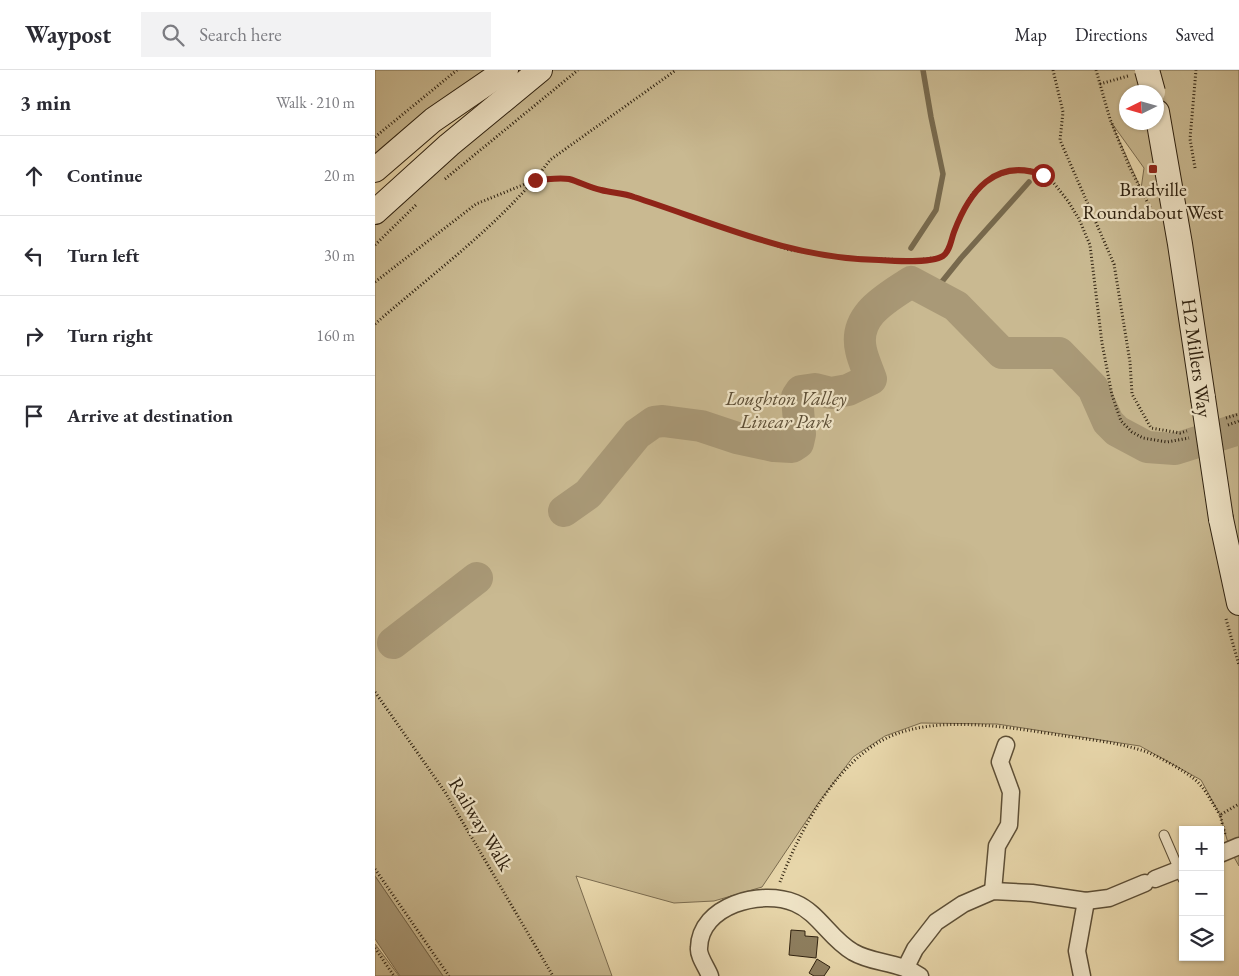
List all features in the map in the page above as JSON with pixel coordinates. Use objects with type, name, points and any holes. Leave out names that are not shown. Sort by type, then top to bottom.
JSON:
[{"type":"street","points":[[375,170],[433,120],[506,70]]},
{"type":"street","points":[[375,212],[449,145],[540,70]]},
{"type":"street","points":[[1140,72],[1148,85]]},
{"type":"street","name":"H2 Millers Way","points":[[1160,130],[1180,244],[1221,519],[1239,603]]},
{"type":"street","points":[[993,891],[997,846],[1009,825],[1011,792],[1000,762],[1006,745]]},
{"type":"street","points":[[1224,852],[1239,846]]},
{"type":"street","points":[[906,967],[915,949],[937,922],[963,904],[993,891],[1032,893],[1085,901],[1109,898],[1150,881],[1179,873]]},
{"type":"street","points":[[710,976],[698,950],[702,931],[711,917],[741,901],[774,898],[793,902],[810,911],[853,952],[906,967],[920,976]]},
{"type":"street","points":[[1082,976],[1077,951],[1085,901]]},
{"type":"lane","points":[[1164,835],[1181,871]]},
{"type":"path","points":[[375,137],[457,70]]},
{"type":"path","points":[[440,183],[578,70]]},
{"type":"path","points":[[375,324],[470,243],[535,180],[549,160],[676,70]]},
{"type":"path","points":[[1053,70],[1063,112],[1059,140],[1114,264],[1130,362],[1132,394],[1151,428],[1180,433],[1188,430]]},
{"type":"path","points":[[1096,70],[1110,119],[1126,158],[1156,220]]},
{"type":"path","points":[[1195,70],[1190,139],[1195,168]]},
{"type":"path","points":[[1100,84],[1140,72]]},
{"type":"path","points":[[375,282],[476,204],[535,180],[567,179],[600,190],[632,196],[790,250],[847,258],[916,260],[942,257],[947,252],[962,213],[973,194],[989,179],[1001,173],[1021,170],[1043,175],[1053,182],[1079,219],[1090,245],[1102,343],[1111,395],[1121,420],[1132,432],[1153,441],[1182,440],[1198,435]]},
{"type":"path","points":[[375,246],[419,202]]},
{"type":"path","points":[[1222,420],[1239,414]]},
{"type":"path","points":[[1222,427],[1239,421]]},
{"type":"path","name":"Railway Walk","points":[[375,692],[445,792],[553,976]]},
{"type":"path","points":[[774,898],[794,846],[815,812],[849,766],[888,737],[913,728],[935,725],[1002,726],[1119,744],[1149,753],[1193,778],[1203,788],[1220,815]]},
{"type":"path","points":[[375,870],[449,976]]},
{"type":"path","points":[[375,948],[394,976]]},
{"type":"green space","points":[[375,70],[506,70],[375,170]]},
{"type":"green space","name":"Loughton Valley Linear Park","points":[[540,70],[1145,70],[1150,85],[1119,85],[1119,130],[1164,130],[1164,85],[1157,85],[1157,70],[1239,70],[1239,866],[1230,850],[1220,815],[1201,780],[1140,746],[997,724],[921,723],[885,736],[853,757],[819,802],[762,887],[714,901],[674,903],[576,876],[612,976],[443,976],[375,876],[375,212]],"holes":[[[1111,122],[1144,168],[1141,189]]]},
{"type":"green space","points":[[375,944],[399,976],[375,976]]},
{"type":"shaded area","points":[[375,876],[443,976],[400,976],[375,939]]},
{"type":"building","points":[[791,930],[805,931],[805,936],[818,937],[816,958],[789,955]]},
{"type":"building","points":[[817,959],[830,967],[824,976],[814,976],[809,973]]},
{"type":"waterway","points":[[911,248],[936,210],[943,174],[923,70]]},
{"type":"waterway","points":[[932,294],[961,258],[1029,182]]},
{"type":"waterway","points":[[564,511],[588,494],[637,434],[654,422],[663,421],[701,426],[737,438],[774,446],[792,447],[798,443],[800,434],[797,397],[801,391],[815,389],[831,393],[848,390],[871,379],[861,350],[860,338],[862,327],[874,309],[892,294],[911,282],[956,306],[1002,353],[1059,353],[1093,388],[1108,422],[1117,431],[1147,447],[1175,449],[1239,429]]},
{"type":"waterway","points":[[393,643],[477,578]]},
{"type":"place","name":"Bradville Roundabout West","points":[[1153,169]]},
{"type":"route","points":[[535,180],[567,179],[600,190],[632,196],[790,250],[847,258],[916,260],[942,257],[947,252],[962,213],[973,194],[989,179],[1001,173],[1021,170],[1030,170],[1043,175]]}]
